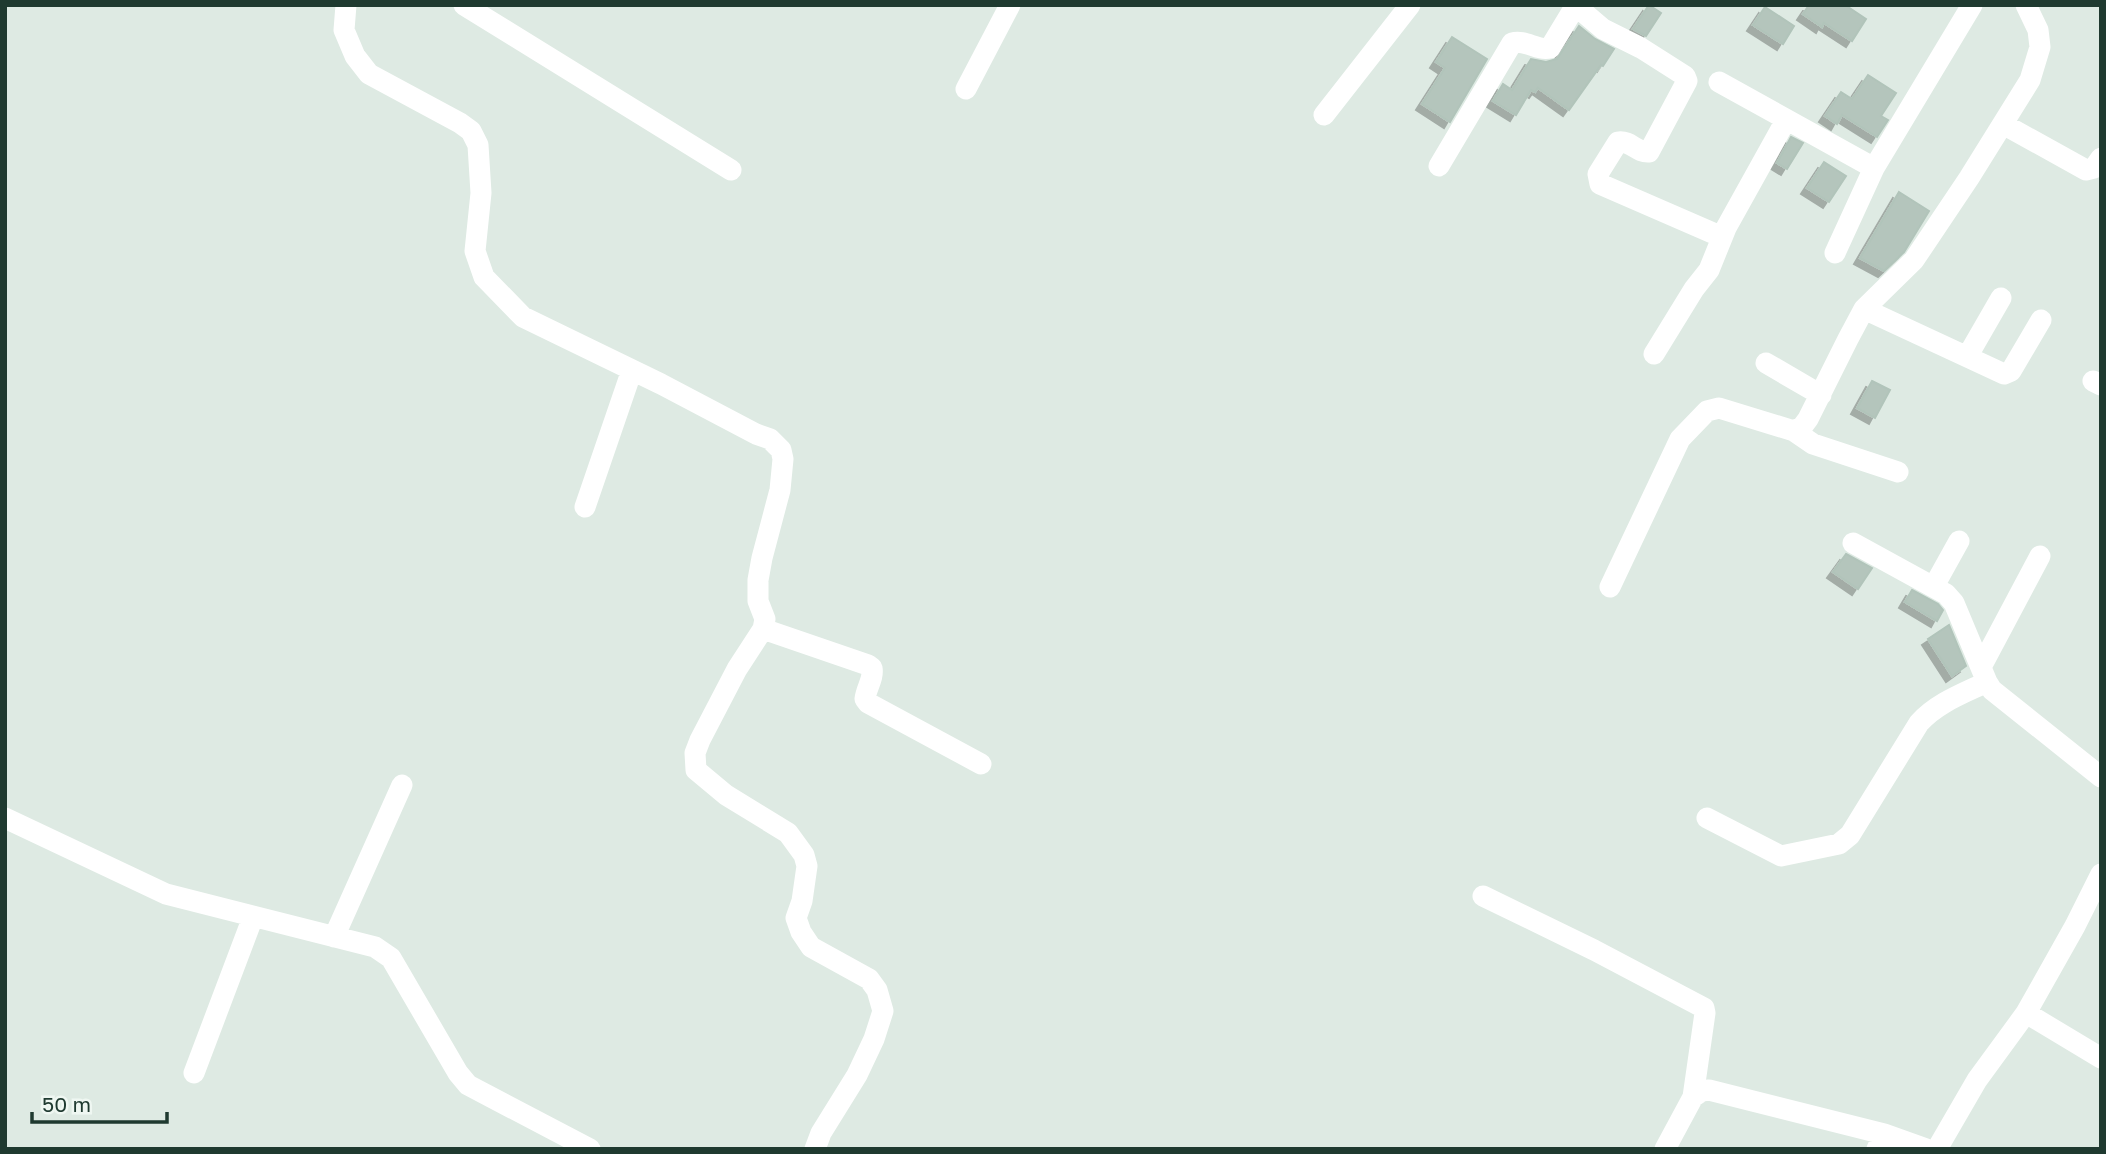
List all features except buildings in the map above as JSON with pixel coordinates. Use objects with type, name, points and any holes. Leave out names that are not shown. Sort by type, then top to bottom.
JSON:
[{"type":"street","points":[[346,5],[344,30],[355,56],[369,74],[471,131],[478,145],[481,193],[475,251],[484,277],[523,317],[770,439],[781,450],[783,459],[780,490],[758,580],[758,601],[765,619],[763,629],[737,669],[695,753],[696,770],[726,795],[788,833],[804,855],[807,866],[802,901],[796,918],[811,947],[869,979],[877,990],[883,1011],[874,1039],[857,1075],[821,1133],[815,1149]]},
{"type":"street","points":[[464,5],[731,170]]},
{"type":"street","points":[[966,89],[1010,5]]},
{"type":"street","points":[[1324,115],[1410,5]]},
{"type":"street","points":[[1836,253],[1874,168],[1972,5]]},
{"type":"street","points":[[1794,431],[1802,427],[1808,419],[1864,309],[1914,260],[2030,80],[2040,47],[2038,30],[2026,5]]},
{"type":"street","points":[[1439,166],[1511,43],[1521,42],[1550,48],[1576,6],[1603,29],[1651,54],[1685,76],[1687,81],[1649,152],[1644,153],[1625,142],[1618,142],[1598,174],[1600,184],[1722,237]]},
{"type":"street","points":[[1719,82],[1874,168]]},
{"type":"street","points":[[1654,354],[1693,289],[1709,270],[1722,237],[1786,120]]},
{"type":"street","points":[[2003,124],[2086,170],[2094,168],[2101,158]]},
{"type":"street","points":[[1967,357],[2001,299]]},
{"type":"street","points":[[1864,309],[2004,374],[2008,374],[2041,320]]},
{"type":"street","points":[[1766,363],[1821,395]]},
{"type":"street","points":[[585,508],[632,370]]},
{"type":"street","points":[[1610,587],[1680,439],[1707,411],[1719,408],[1794,431],[1813,444],[1898,472]]},
{"type":"street","points":[[1934,586],[1959,541]]},
{"type":"street","points":[[1853,543],[1946,594],[1954,603],[1984,674],[1998,696],[2101,777]]},
{"type":"street","points":[[1707,818],[1781,856],[1839,844],[1850,835],[1919,723],[1936,706],[1984,674],[2040,556]]},
{"type":"street","points":[[763,629],[868,665],[873,674],[865,694],[868,703],[981,764]]},
{"type":"street","points":[[334,937],[402,785]]},
{"type":"street","points":[[5,818],[153,890],[184,901],[375,947],[391,958],[468,1086],[590,1149]]},
{"type":"street","points":[[1937,1149],[1977,1080],[2026,1013],[2101,874]]},
{"type":"street","points":[[1483,896],[1704,1008],[1693,1097],[1665,1149]]},
{"type":"street","points":[[194,1073],[253,917]]},
{"type":"street","points":[[2026,1013],[2101,1058]]},
{"type":"street","points":[[1693,1097],[1709,1090],[1880,1141],[1926,1149]]}]
